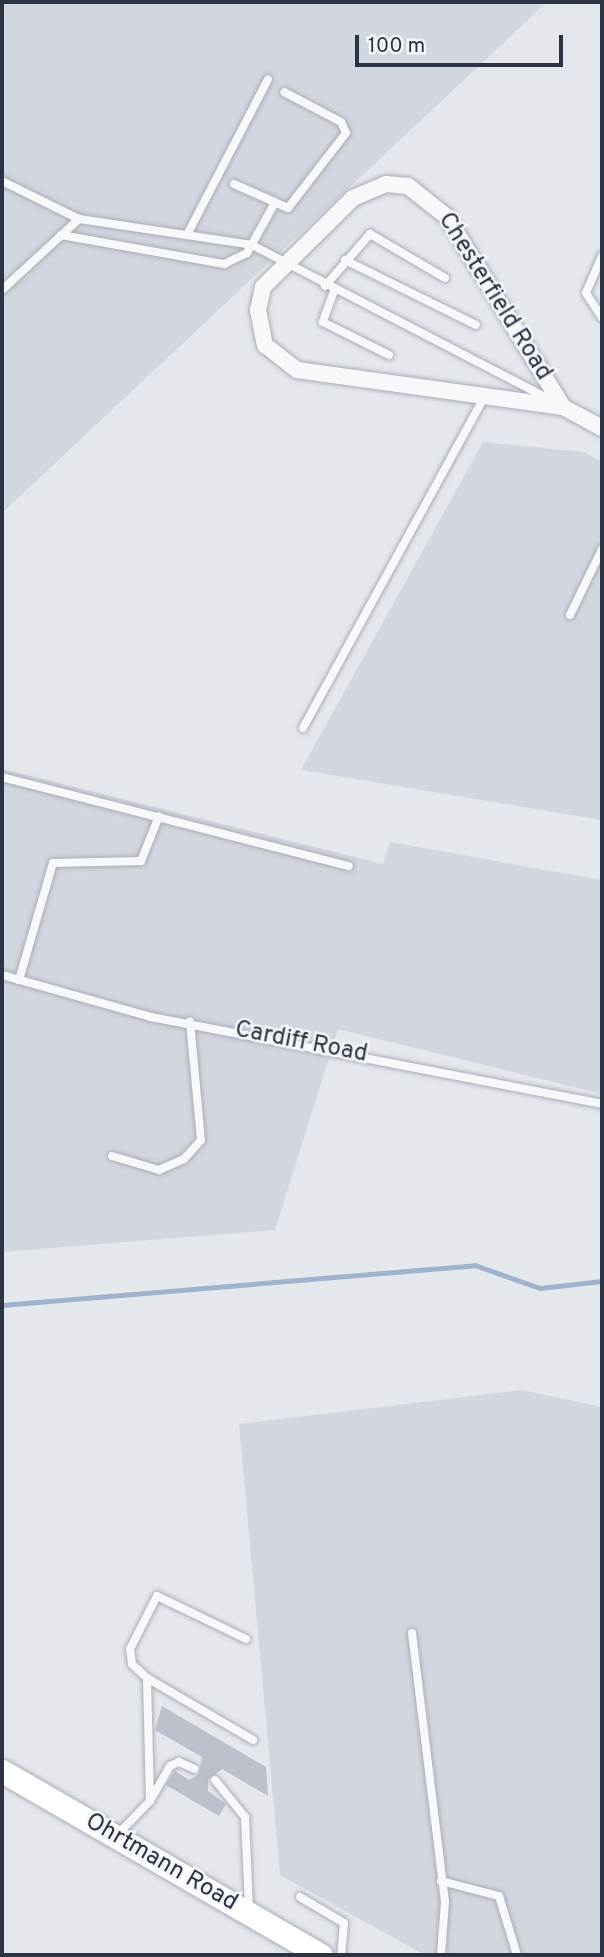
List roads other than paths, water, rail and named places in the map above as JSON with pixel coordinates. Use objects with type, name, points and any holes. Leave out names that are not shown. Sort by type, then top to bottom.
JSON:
[{"type":"main road","name":"Ohrtmann Road","points":[[2,1771],[321,1955]]},
{"type":"street","name":"Chesterfield Road","points":[[563,407],[447,217],[419,191],[396,184],[369,188],[282,262],[262,287],[258,310],[265,345],[287,366],[563,407],[602,428]]},
{"type":"lane","points":[[189,231],[268,79]]},
{"type":"lane","points":[[234,184],[282,210],[295,204],[346,130],[284,92]]},
{"type":"lane","points":[[2,181],[79,219],[189,231],[253,245],[282,262]]},
{"type":"lane","points":[[61,235],[224,264],[253,245],[273,206]]},
{"type":"lane","points":[[2,290],[79,219]]},
{"type":"lane","points":[[325,286],[370,234],[445,278]]},
{"type":"lane","points":[[602,257],[586,293],[602,317]]},
{"type":"lane","points":[[345,260],[476,325]]},
{"type":"lane","name":"Chesterfield Road","points":[[282,262],[563,407]]},
{"type":"lane","points":[[334,291],[323,322],[388,355]]},
{"type":"lane","points":[[303,728],[486,395]]},
{"type":"lane","points":[[570,615],[602,549]]},
{"type":"lane","points":[[2,777],[349,866]]},
{"type":"lane","points":[[19,980],[53,863],[141,861],[159,817]]},
{"type":"lane","name":"Cardiff Road","points":[[2,975],[190,1021],[602,1104]]},
{"type":"lane","points":[[112,1156],[159,1170],[184,1159],[201,1140],[190,1021]]},
{"type":"lane","points":[[246,1639],[157,1596],[131,1640],[132,1664],[147,1678],[253,1740]]},
{"type":"lane","points":[[412,1633],[446,1915],[441,1955]]},
{"type":"lane","points":[[147,1678],[150,1801]]},
{"type":"lane","points":[[116,1836],[150,1801],[170,1766],[179,1762],[195,1769]]},
{"type":"lane","points":[[215,1780],[245,1817],[248,1913]]},
{"type":"lane","points":[[441,1881],[499,1896],[517,1955]]},
{"type":"lane","points":[[300,1897],[344,1923],[341,1955]]},
{"type":"waterway","points":[[2,1305],[475,1265],[540,1288],[602,1281]]}]
